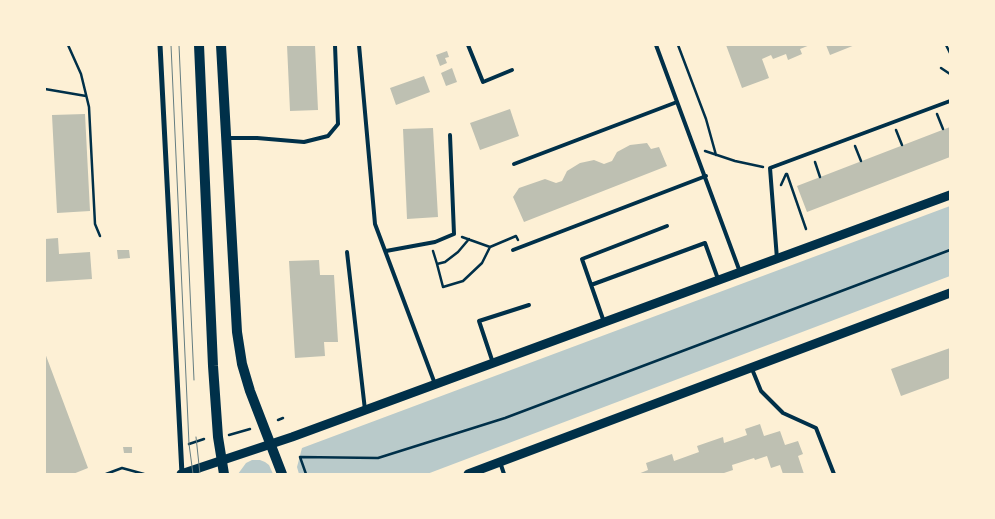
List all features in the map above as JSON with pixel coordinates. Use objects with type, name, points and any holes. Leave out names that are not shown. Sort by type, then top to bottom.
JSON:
[{"type":"main road","points":[[199,45],[213,366],[221,460],[224,474]]},
{"type":"main road","points":[[221,45],[237,332],[242,364],[282,474]]},
{"type":"street","points":[[160,45],[182,474],[493,364],[950,195]]},
{"type":"street","points":[[468,474],[950,293]]},
{"type":"lane","points":[[226,138],[257,138],[304,142],[328,136],[338,124],[335,45]]},
{"type":"lane","points":[[359,45],[375,224],[435,385]]},
{"type":"lane","points":[[468,45],[483,82],[512,70]]},
{"type":"lane","points":[[656,45],[740,272]]},
{"type":"lane","points":[[778,259],[770,168],[950,101]]},
{"type":"lane","points":[[514,164],[677,102]]},
{"type":"lane","points":[[386,251],[431,243],[454,234],[450,135]]},
{"type":"lane","points":[[513,250],[706,176]]},
{"type":"lane","points":[[604,322],[582,259],[667,226]]},
{"type":"lane","points":[[591,285],[705,243],[718,280]]},
{"type":"lane","points":[[347,252],[365,410]]},
{"type":"lane","points":[[493,364],[479,321],[529,305]]},
{"type":"lane","points":[[751,367],[761,391],[783,413],[816,428],[834,474]]},
{"type":"lane","points":[[500,462],[504,474]]},
{"type":"path","points":[[68,45],[81,74],[89,107],[95,224],[100,236]]},
{"type":"path","points":[[678,45],[706,119],[716,156]]},
{"type":"path","points":[[946,45],[950,53]]},
{"type":"path","points":[[941,68],[950,74]]},
{"type":"path","points":[[45,89],[86,96]]},
{"type":"path","points":[[934,107],[943,129]]},
{"type":"path","points":[[893,122],[902,145]]},
{"type":"path","points":[[852,138],[861,161]]},
{"type":"path","points":[[695,147],[716,156],[770,168]]},
{"type":"path","points":[[812,153],[820,177]]},
{"type":"path","points":[[787,174],[806,229]]},
{"type":"path","points":[[454,234],[490,247]]},
{"type":"path","points":[[431,243],[443,287],[463,280],[482,262],[490,247],[516,236],[521,246]]},
{"type":"path","points":[[437,264],[445,262],[458,252],[469,239]]},
{"type":"path","points":[[306,474],[300,457],[378,458],[496,421],[950,250]]},
{"type":"path","points":[[278,420],[283,418]]},
{"type":"path","points":[[229,435],[250,429]]},
{"type":"path","points":[[189,444],[204,439]]},
{"type":"path","points":[[106,474],[122,468],[144,474]]},
{"type":"shaded area","points":[[950,206],[950,276],[427,474],[299,474],[297,467],[302,448]]},
{"type":"shaded area","points":[[252,460],[265,462],[269,465],[273,474],[238,474],[246,463]]},
{"type":"building","points":[[287,45],[315,45],[318,110],[290,111]]},
{"type":"building","points":[[726,45],[810,45],[800,49],[802,54],[788,60],[786,54],[773,59],[771,55],[762,59],[769,78],[742,88]]},
{"type":"building","points":[[826,45],[855,45],[830,55]]},
{"type":"building","points":[[447,51],[449,57],[445,58],[447,63],[440,66],[436,55]]},
{"type":"building","points":[[452,68],[457,82],[446,86],[441,73]]},
{"type":"building","points":[[424,76],[430,92],[396,105],[390,88]]},
{"type":"building","points":[[510,109],[519,136],[480,150],[470,123]]},
{"type":"building","points":[[85,114],[90,211],[57,213],[52,115]]},
{"type":"building","points":[[950,127],[950,157],[807,212],[797,186]]},
{"type":"building","points":[[433,128],[438,217],[407,219],[403,129]]},
{"type":"building","points":[[647,143],[651,149],[659,147],[667,166],[524,222],[513,197],[519,188],[545,179],[556,183],[562,181],[567,171],[580,163],[594,160],[604,164],[612,161],[617,152],[630,145]]},
{"type":"building","points":[[58,238],[59,254],[90,252],[92,279],[45,282],[45,239]]},
{"type":"building","points":[[117,250],[129,250],[130,258],[118,259]]},
{"type":"building","points":[[319,260],[320,275],[334,275],[338,342],[324,342],[325,356],[295,358],[289,261]]},
{"type":"building","points":[[950,348],[950,378],[901,396],[891,369]]},
{"type":"building","points":[[45,353],[88,468],[73,474],[45,474]]},
{"type":"building","points":[[760,424],[764,436],[780,431],[785,445],[798,441],[803,454],[798,456],[804,474],[783,474],[780,465],[771,468],[767,456],[732,465],[733,470],[721,474],[638,474],[648,470],[646,463],[672,454],[674,461],[699,452],[697,446],[723,437],[724,443],[747,435],[745,429]]},
{"type":"building","points":[[123,447],[132,447],[132,453],[124,453]]},
{"type":"tram line","points":[[171,45],[189,444],[193,474]]},
{"type":"tram line","points":[[179,45],[194,380]]},
{"type":"tram line","points":[[196,437],[200,474]]}]
